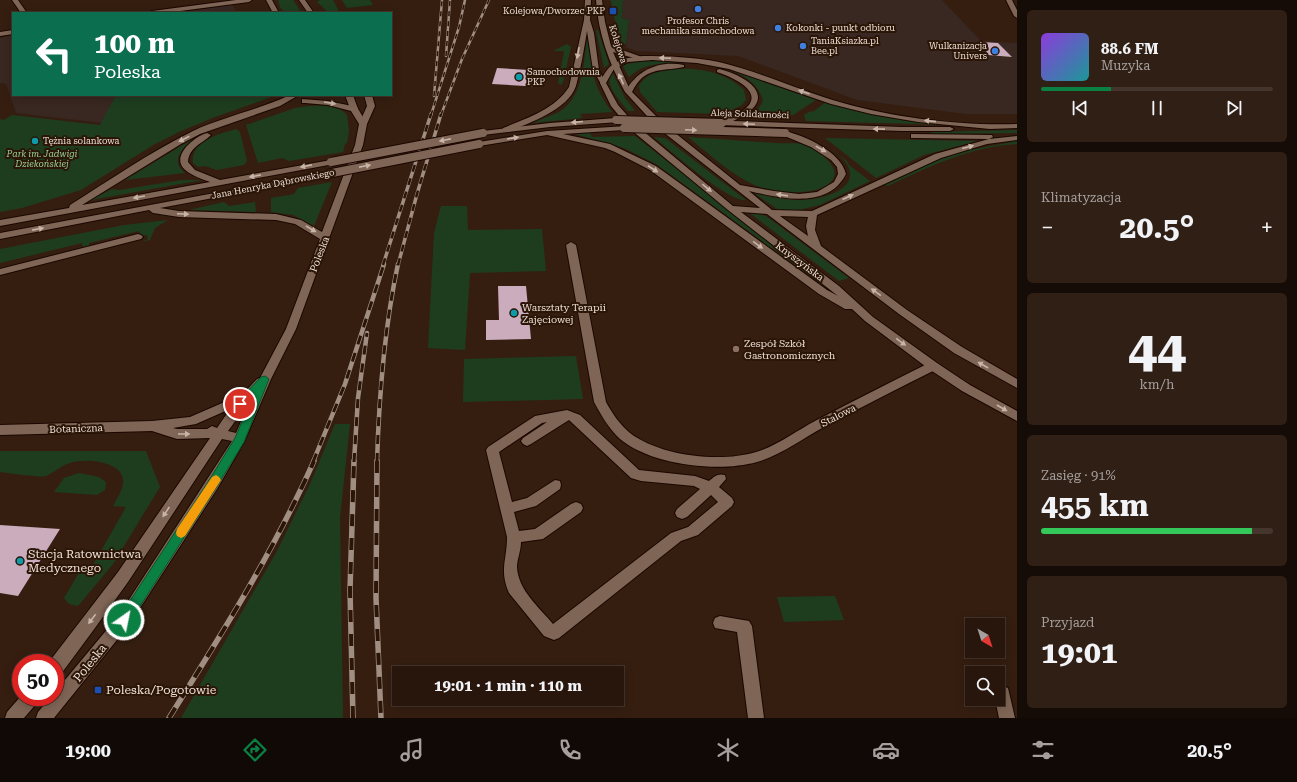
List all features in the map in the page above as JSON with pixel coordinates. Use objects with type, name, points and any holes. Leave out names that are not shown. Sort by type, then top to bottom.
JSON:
[{"type":"main road","points":[[15,0],[23,12]]},
{"type":"main road","points":[[159,12],[249,0]]},
{"type":"main road","points":[[269,0],[275,12]]},
{"type":"main road","points":[[302,0],[310,12]]},
{"type":"main road","points":[[506,130],[548,110],[568,95],[572,87],[586,20],[588,0]]},
{"type":"main road","name":"Kolejowa","points":[[599,0],[599,10],[603,28],[620,78],[628,92]]},
{"type":"main road","points":[[1009,0],[1017,16]]},
{"type":"main road","points":[[586,20],[591,34],[596,70],[603,83]]},
{"type":"main road","points":[[0,34],[12,32]]},
{"type":"main road","points":[[610,48],[624,54],[638,57],[680,59],[718,64],[748,72],[823,99],[901,118],[997,127]]},
{"type":"main road","points":[[603,83],[605,73],[616,65],[638,57]]},
{"type":"main road","points":[[722,123],[750,108],[755,101],[752,89],[732,75],[704,67],[671,66],[655,68],[642,73],[635,79],[628,92],[661,126],[771,213],[897,307],[958,350],[1017,384]]},
{"type":"main road","name":"Knyszyńska","points":[[603,83],[615,106],[633,127],[731,208],[835,288],[870,319],[933,366],[966,388],[1017,416]]},
{"type":"main road","points":[[68,210],[184,139],[213,126],[277,104],[293,96]]},
{"type":"main road","points":[[219,183],[192,172],[186,167],[184,160],[186,151],[195,142],[207,135],[317,96]]},
{"type":"main road","points":[[349,96],[354,109],[363,124]]},
{"type":"main road","name":"Poleska","points":[[44,718],[124,620],[212,485],[240,439],[265,379],[290,329],[325,238],[359,145],[363,124],[371,106],[368,96]]},
{"type":"main road","points":[[304,101],[328,103],[354,109]]},
{"type":"main road","name":"Aleja Solidarności","points":[[483,133],[616,120],[867,128],[1017,137]]},
{"type":"main road","name":"Aleja Solidarności","points":[[547,133],[624,128],[785,133],[933,133],[1017,126]]},
{"type":"main road","name":"Jana Henryka Dąbrowskiego","points":[[0,223],[483,133]]},
{"type":"main road","points":[[547,133],[607,146],[653,168],[824,292],[870,319]]},
{"type":"main road","name":"Jana Henryka Dąbrowskiego","points":[[0,236],[479,144],[547,133]]},
{"type":"main road","points":[[738,187],[796,196],[820,194],[833,188],[840,180],[842,171],[838,163],[830,154],[785,133]]},
{"type":"main road","points":[[731,208],[771,213],[813,214],[938,156],[986,142],[1017,137]]},
{"type":"main road","points":[[145,209],[179,214],[276,217],[298,222],[325,238]]},
{"type":"main road","points":[[813,214],[810,228],[812,236],[820,249]]},
{"type":"main road","points":[[0,272],[138,237]]},
{"type":"main road","name":"Stalowa","points":[[571,245],[600,402],[608,418],[626,437],[645,448],[669,456],[695,460],[742,460],[756,457],[933,366]]},
{"type":"main road","name":"Poleska","points":[[64,656],[94,618],[218,434],[246,397],[265,379]]},
{"type":"main road","name":"Botaniczna","points":[[0,430],[152,426],[192,421],[246,397]]},
{"type":"main road","points":[[527,442],[568,415]]},
{"type":"main road","points":[[568,415],[576,418],[635,474],[641,476],[716,484],[727,502],[693,531],[676,537],[554,633],[549,632],[514,588],[511,578],[510,565],[514,551],[514,537],[492,450],[539,419],[568,415]]},
{"type":"main road","name":"Botaniczna","points":[[192,421],[218,434]]},
{"type":"main road","name":"Botaniczna","points":[[152,426],[177,434],[218,434],[240,439]]},
{"type":"main road","points":[[682,513],[716,484]]},
{"type":"main road","points":[[507,509],[531,502],[556,485]]},
{"type":"main road","points":[[514,537],[538,535],[576,508]]},
{"type":"main road","points":[[720,623],[744,626],[756,718]]},
{"type":"main road","points":[[13,718],[23,706]]},
{"type":"main road","points":[[1004,706],[1007,718]]},
{"type":"shaded area","points":[[623,0],[942,0],[981,41],[1017,43],[1017,114],[966,114],[857,100],[738,56],[636,51],[626,47],[629,20],[622,18]]},
{"type":"shaded area","points":[[232,4],[236,12],[176,12]]},
{"type":"shaded area","points":[[12,35],[12,96],[155,96],[120,125],[16,113],[6,84],[0,83],[0,38]]},
{"type":"green space","points":[[278,0],[293,0],[301,12],[284,12],[280,7]]},
{"type":"green space","points":[[320,0],[333,0],[339,12],[328,12],[317,2]]},
{"type":"green space","points":[[342,0],[370,0],[373,5],[347,8]]},
{"type":"green space","points":[[609,0],[623,0],[622,18],[629,20],[626,44],[622,44],[614,17],[614,7],[612,7],[611,1]]},
{"type":"green space","points":[[596,30],[598,30],[609,64],[604,68]]},
{"type":"green space","points":[[588,34],[594,78],[600,94],[612,112],[580,114],[582,118],[533,123],[559,112],[568,105],[574,97],[581,77]]},
{"type":"green space","points":[[567,44],[571,47],[561,85],[558,83],[564,51],[553,51]]},
{"type":"green space","points":[[647,60],[678,61],[710,65],[676,62],[659,64],[643,68],[629,77],[622,65]]},
{"type":"green space","points":[[714,66],[751,75],[816,100],[793,115],[745,119],[757,111],[763,101],[757,88],[745,77],[730,70]]},
{"type":"green space","points":[[675,69],[703,70],[720,75],[737,84],[744,90],[746,100],[742,105],[724,114],[657,112],[640,92],[639,86],[642,81],[650,75]]},
{"type":"green space","points":[[612,72],[625,98],[635,111],[628,111],[611,87],[610,77]]},
{"type":"green space","name":"Park im. Jadwigi Dziekońskiej","points":[[115,96],[274,96],[181,131],[155,144],[81,190],[22,208],[0,212],[0,119],[4,120],[12,115],[100,125]]},
{"type":"green space","points":[[826,102],[887,116],[950,125],[806,121],[804,115],[814,111]]},
{"type":"green space","points":[[308,106],[334,107],[343,111],[347,115],[349,131],[347,143],[345,144],[343,152],[289,161],[282,158],[258,163],[246,125],[295,108]]},
{"type":"green space","points":[[236,129],[240,132],[247,161],[244,165],[217,170],[205,166],[198,167],[193,163],[193,155],[201,144],[214,136]]},
{"type":"green space","points":[[1017,130],[1017,133],[932,134],[931,132]]},
{"type":"green space","points":[[590,133],[592,137],[635,136],[827,287],[656,164],[624,148],[575,134]]},
{"type":"green space","points":[[654,137],[665,138],[746,200],[738,199],[714,185]]},
{"type":"green space","points":[[688,137],[803,144],[820,153],[830,163],[835,175],[830,183],[814,190],[805,192],[785,192],[769,190],[736,175]]},
{"type":"green space","points":[[825,138],[977,141],[924,155],[876,178]]},
{"type":"green space","points":[[191,140],[181,152],[178,160],[178,164],[185,173],[125,180]]},
{"type":"green space","points":[[1017,141],[1017,144],[967,153],[919,171],[888,186],[885,185],[939,159],[965,151]]},
{"type":"green space","points":[[829,147],[870,181],[820,205],[799,210],[780,211],[754,193],[776,198],[798,200],[813,199],[837,192],[848,182],[850,175],[849,168],[843,159]]},
{"type":"green space","points":[[182,180],[202,180],[91,200],[112,189],[119,190]]},
{"type":"green space","points":[[332,182],[314,226],[293,215],[271,212],[271,198],[294,194],[298,188]]},
{"type":"green space","points":[[224,202],[229,206],[255,202],[256,212],[189,210]]},
{"type":"green space","points":[[441,206],[467,206],[468,230],[542,229],[546,271],[470,273],[465,350],[428,348],[434,233]]},
{"type":"green space","points":[[747,211],[766,216],[849,278],[839,281]]},
{"type":"green space","points":[[168,220],[155,228],[150,240],[142,242],[148,239],[147,235],[141,236],[139,231],[89,243],[89,246],[83,247],[82,243],[0,263],[0,249],[124,225]]},
{"type":"green space","points":[[576,356],[583,399],[463,402],[464,359]]},
{"type":"green space","points":[[335,424],[350,424],[340,517],[343,718],[181,718],[277,551],[310,484]]},
{"type":"green space","points":[[0,451],[146,451],[160,487],[113,564],[78,606],[69,604],[64,598],[80,571],[89,572],[126,507],[113,506],[120,493],[123,483],[121,474],[109,465],[93,461],[67,464],[46,476],[31,476],[0,472]]},
{"type":"green space","points":[[79,473],[99,477],[106,482],[105,490],[97,495],[54,492],[64,478]]},
{"type":"green space","points":[[835,596],[844,620],[784,622],[777,597]]},
{"type":"building","name":"Wulkanizacja Univers","points":[[982,42],[998,43],[1012,57],[988,55]]},
{"type":"building","name":"Samochodownia PKP","points":[[497,68],[546,71],[542,87],[492,84]]},
{"type":"building","name":"Warsztaty Terapii Zajęciowej","points":[[498,286],[526,286],[531,339],[486,340],[486,320],[499,320]]},
{"type":"building","name":"Stacja Ratownictwa Medycznego","points":[[0,525],[60,529],[18,596],[0,593]]},
{"type":"railway","points":[[434,96],[442,0]]},
{"type":"railway","points":[[446,56],[450,0]]},
{"type":"railway","points":[[431,115],[459,27],[465,0]]},
{"type":"railway","points":[[441,115],[462,59],[489,0]]},
{"type":"railway","points":[[383,265],[431,114]]},
{"type":"railway","points":[[398,265],[441,114]]},
{"type":"railway","points":[[313,462],[345,384],[384,264]]},
{"type":"railway","points":[[377,462],[383,363],[389,313],[398,264]]},
{"type":"railway","points":[[354,462],[358,398],[367,333]]},
{"type":"railway","points":[[169,718],[246,592],[282,527],[314,461]]},
{"type":"railway","points":[[353,718],[350,590],[354,461]]},
{"type":"railway","points":[[377,461],[376,598],[381,718]]},
{"type":"slow traffic","points":[[181,533],[216,480]]},
{"type":"place","name":"Profesor Chris mechanika samochodowa","points":[[698,9]]},
{"type":"place","name":"Kolejowa/Dworzec PKP","points":[[613,11]]},
{"type":"place","name":"Kokonki - punkt odbioru","points":[[778,28]]},
{"type":"place","name":"TaniaKsiazka.pl Bee.pl","points":[[803,46]]},
{"type":"place","name":"Wulkanizacja Univers","points":[[995,51]]},
{"type":"place","name":"Samochodownia PKP","points":[[519,77]]},
{"type":"place","name":"Tężnia solankowa","points":[[35,141]]},
{"type":"place","name":"Warsztaty Terapii Zajęciowej","points":[[514,313]]},
{"type":"place","name":"Zespół Szkół Gastronomicznych","points":[[736,349]]},
{"type":"place","name":"Stacja Ratownictwa Medycznego","points":[[20,561]]},
{"type":"place","name":"Poleska/Pogotowie","points":[[98,690]]},
{"type":"route","points":[[124,620],[212,485],[240,439],[265,379],[240,404]]}]
